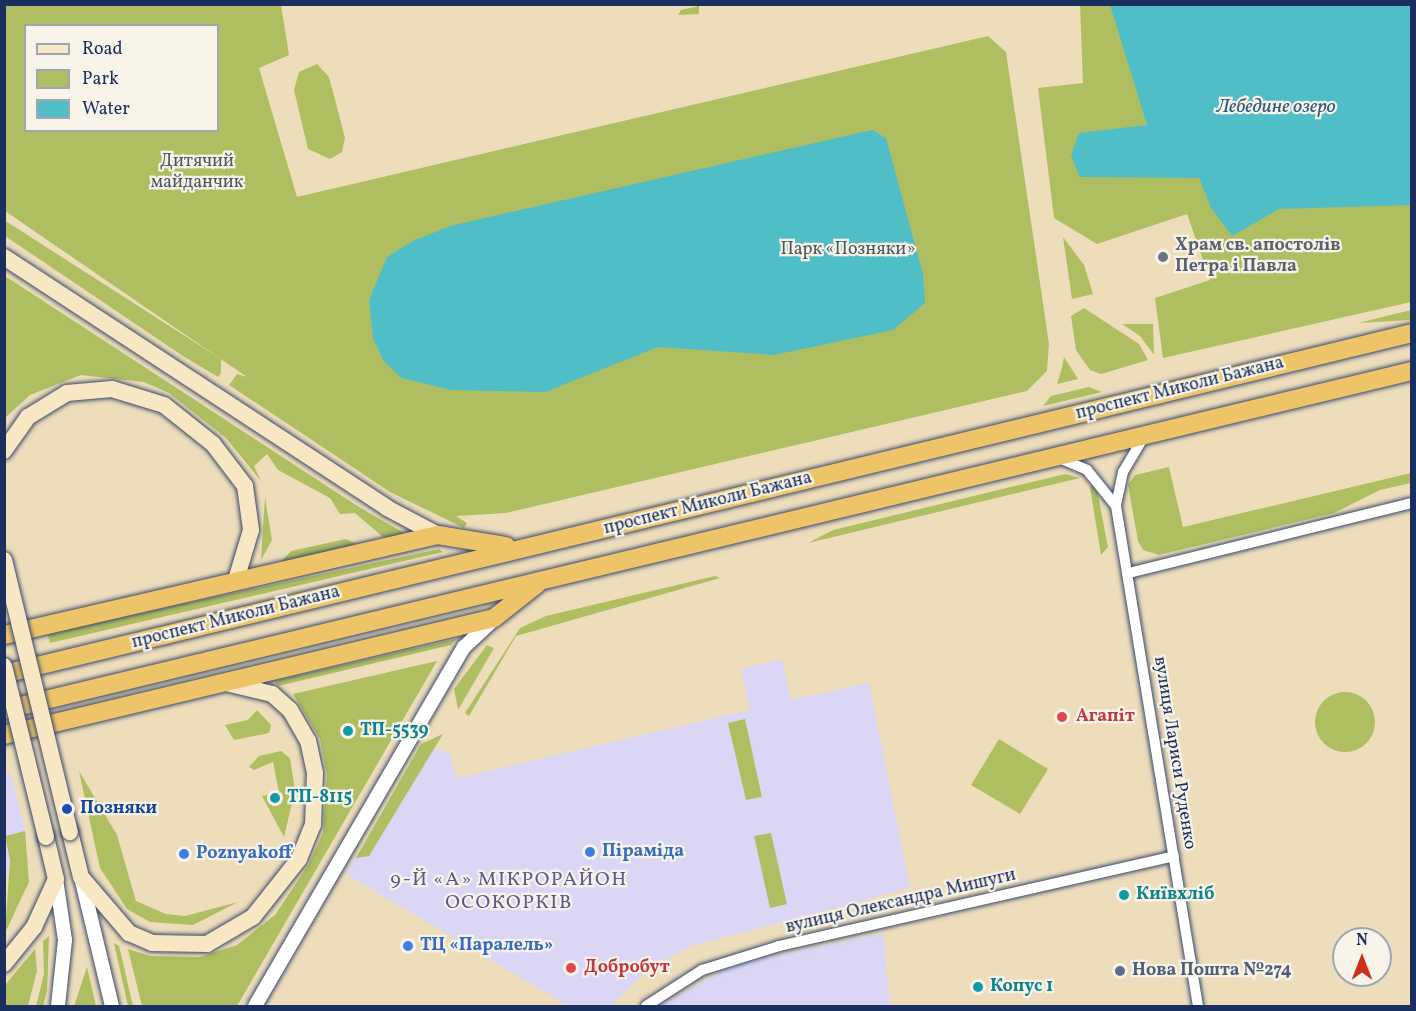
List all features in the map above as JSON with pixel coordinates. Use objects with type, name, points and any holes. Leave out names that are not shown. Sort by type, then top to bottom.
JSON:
[{"type":"highway","name":"проспект Миколи Бажана","points":[[4,674],[1412,333]]},
{"type":"highway","name":"проспект Миколи Бажана","points":[[4,710],[1412,371]]},
{"type":"highway","points":[[4,635],[438,535],[484,545],[531,547]]},
{"type":"highway","points":[[4,735],[494,618],[543,580]]},
{"type":"main road","points":[[4,257],[387,508],[438,535]]},
{"type":"main road","points":[[4,451],[28,417],[67,393],[112,389],[164,405],[213,444],[245,486],[251,530],[236,580]]},
{"type":"main road","points":[[4,560],[81,877],[129,933],[178,945],[207,944],[232,933],[285,879],[314,825],[315,773],[308,741],[290,710],[272,694],[221,682]]},
{"type":"main road","points":[[4,666],[56,879],[34,927],[4,964]]},
{"type":"street","name":"вулиця Лариси Руденко","points":[[1145,435],[1123,472],[1116,506],[1129,573],[1198,1006]]},
{"type":"street","name":"вулиця Лариси Руденко","points":[[1056,457],[1087,470],[1116,506]]},
{"type":"street","points":[[1129,573],[1412,503]]},
{"type":"street","points":[[255,1006],[464,647],[494,618]]},
{"type":"street","name":"вулиця Олександра Мишуги","points":[[646,1006],[702,970],[779,946],[1174,856]]},
{"type":"street","points":[[81,877],[112,1006]]},
{"type":"street","points":[[56,879],[65,940],[58,1006]]},
{"type":"shaded area","points":[[782,659],[791,700],[869,683],[910,888],[691,946],[649,969],[610,1006],[568,1006],[346,874],[421,747],[449,752],[457,778],[750,710],[741,669]]},
{"type":"shaded area","points":[[11,774],[25,831],[5,836],[5,775]]},
{"type":"shaded area","points":[[5,836],[10,860],[5,885]]},
{"type":"shaded area","points":[[883,933],[890,1006],[659,1006],[734,964]]},
{"type":"green space","name":"Парк «Позняки»","points":[[4,5],[281,5],[289,55],[259,68],[297,197],[988,36],[1006,52],[1049,344],[1047,371],[1027,391],[506,513],[456,516],[467,523],[464,528],[390,492],[229,385],[237,374],[247,377],[5,211]]},
{"type":"green space","points":[[1080,5],[1411,5],[1411,302],[1163,358],[1155,298],[1210,280],[1187,214],[1097,244],[1054,218],[1038,88],[1083,83]]},
{"type":"green space","points":[[699,6],[699,14],[678,15],[681,10]]},
{"type":"green space","points":[[317,64],[329,77],[345,138],[342,152],[330,159],[308,149],[294,90],[299,72]]},
{"type":"green space","points":[[4,220],[221,359],[221,373],[218,377],[183,356],[5,236]]},
{"type":"green space","points":[[1063,237],[1084,265],[1093,294],[1072,299]]},
{"type":"green space","points":[[5,276],[359,507],[406,534],[384,538],[355,513],[340,514],[330,498],[278,470],[267,454],[254,466],[261,481],[226,438],[169,393],[144,382],[81,375],[30,395],[5,418]]},
{"type":"green space","points":[[1084,308],[1139,344],[1148,360],[1101,374],[1090,370],[1076,350],[1071,316]]},
{"type":"green space","points":[[1411,310],[1411,320],[1358,323]]},
{"type":"green space","points":[[1122,324],[1153,324],[1154,355],[1140,336]]},
{"type":"green space","points":[[1064,357],[1078,379],[1057,384],[1062,368]]},
{"type":"green space","points":[[1089,387],[1102,392],[1043,406],[1051,396]]},
{"type":"green space","points":[[1169,467],[1183,527],[1411,473],[1411,483],[1380,490],[1334,513],[1159,555],[1143,550],[1138,541],[1128,485],[1135,475]]},
{"type":"green space","points":[[1065,474],[1080,478],[808,543],[833,530]]},
{"type":"green space","points":[[1096,485],[1108,547],[1101,555],[1090,487]]},
{"type":"green space","points":[[265,497],[272,540],[261,560]]},
{"type":"green space","points":[[346,539],[359,545],[279,564],[291,551]]},
{"type":"green space","points":[[439,549],[443,552],[50,643],[47,633]]},
{"type":"green space","points":[[715,576],[720,578],[516,636],[469,716],[465,713],[520,628],[546,616]]},
{"type":"green space","points":[[456,639],[451,645],[278,686],[274,681]]},
{"type":"green space","points":[[487,645],[494,648],[458,710],[454,689]]},
{"type":"green space","points":[[437,661],[237,1006],[142,1006],[128,949],[150,956],[200,957],[237,945],[275,915],[309,864],[323,833],[327,775],[320,739],[293,694]]},
{"type":"green space","points":[[1345,692],[1366,701],[1375,722],[1366,743],[1345,752],[1324,743],[1315,722],[1324,701]]},
{"type":"green space","points":[[257,710],[271,725],[269,733],[234,740],[225,725],[248,720]]},
{"type":"green space","points":[[745,719],[762,797],[746,800],[728,723]]},
{"type":"green space","points":[[443,734],[369,856],[356,858],[421,744]]},
{"type":"green space","points":[[999,739],[1048,769],[1020,814],[971,785]]},
{"type":"green space","points":[[281,751],[290,758],[295,790],[284,837],[262,796],[279,792],[273,762],[254,770],[249,767],[259,756]]},
{"type":"green space","points":[[79,771],[117,835],[136,901],[166,914],[185,916],[238,902],[193,925],[150,922],[127,909],[100,868]]},
{"type":"green space","points":[[25,831],[29,882],[5,933],[10,860],[5,836]]},
{"type":"green space","points":[[771,833],[787,904],[770,908],[754,836]]},
{"type":"green space","points":[[49,936],[47,991],[43,1006],[36,1006],[44,974],[43,941]]},
{"type":"green space","points":[[114,943],[119,946],[133,1006],[128,1006]]},
{"type":"green space","points":[[35,949],[37,971],[28,1006],[5,1006],[5,985]]},
{"type":"green space","points":[[87,967],[96,1006],[74,1006]]},
{"type":"water","name":"Лебедине озеро","points":[[1110,5],[1411,5],[1411,205],[1279,209],[1232,236],[1211,208],[1199,178],[1080,177],[1071,156],[1079,133],[1147,125]]},
{"type":"water","points":[[872,130],[886,138],[923,274],[925,303],[893,330],[774,355],[658,347],[545,392],[451,390],[401,378],[383,360],[373,338],[369,300],[387,257],[413,241],[450,226]]},
{"type":"place","name":"Храм св. апостолів Петра і Павла","points":[[1163,257]]},
{"type":"place","name":"Агапіт","points":[[1062,717]]},
{"type":"place","name":"ТП-5539","points":[[348,731]]},
{"type":"place","name":"ТП-8115","points":[[275,798]]},
{"type":"place","name":"Позняки","points":[[67,809]]},
{"type":"place","name":"Піраміда","points":[[590,852]]},
{"type":"place","name":"Poznyakoff","points":[[184,854]]},
{"type":"place","name":"Київхліб","points":[[1124,895]]},
{"type":"place","name":"ТЦ «Паралель»","points":[[408,946]]},
{"type":"place","name":"Добробут","points":[[571,968]]},
{"type":"place","name":"Нова Пошта №274","points":[[1120,971]]},
{"type":"place","name":"Копус 1","points":[[978,987]]},
{"type":"district","name":"9-Й «А» МІКРОРАЙОН ОСОКОРКІВ","points":[[509,892]]},
{"type":"park label","name":"Дитячий майданчик","points":[[197,174]]}]
